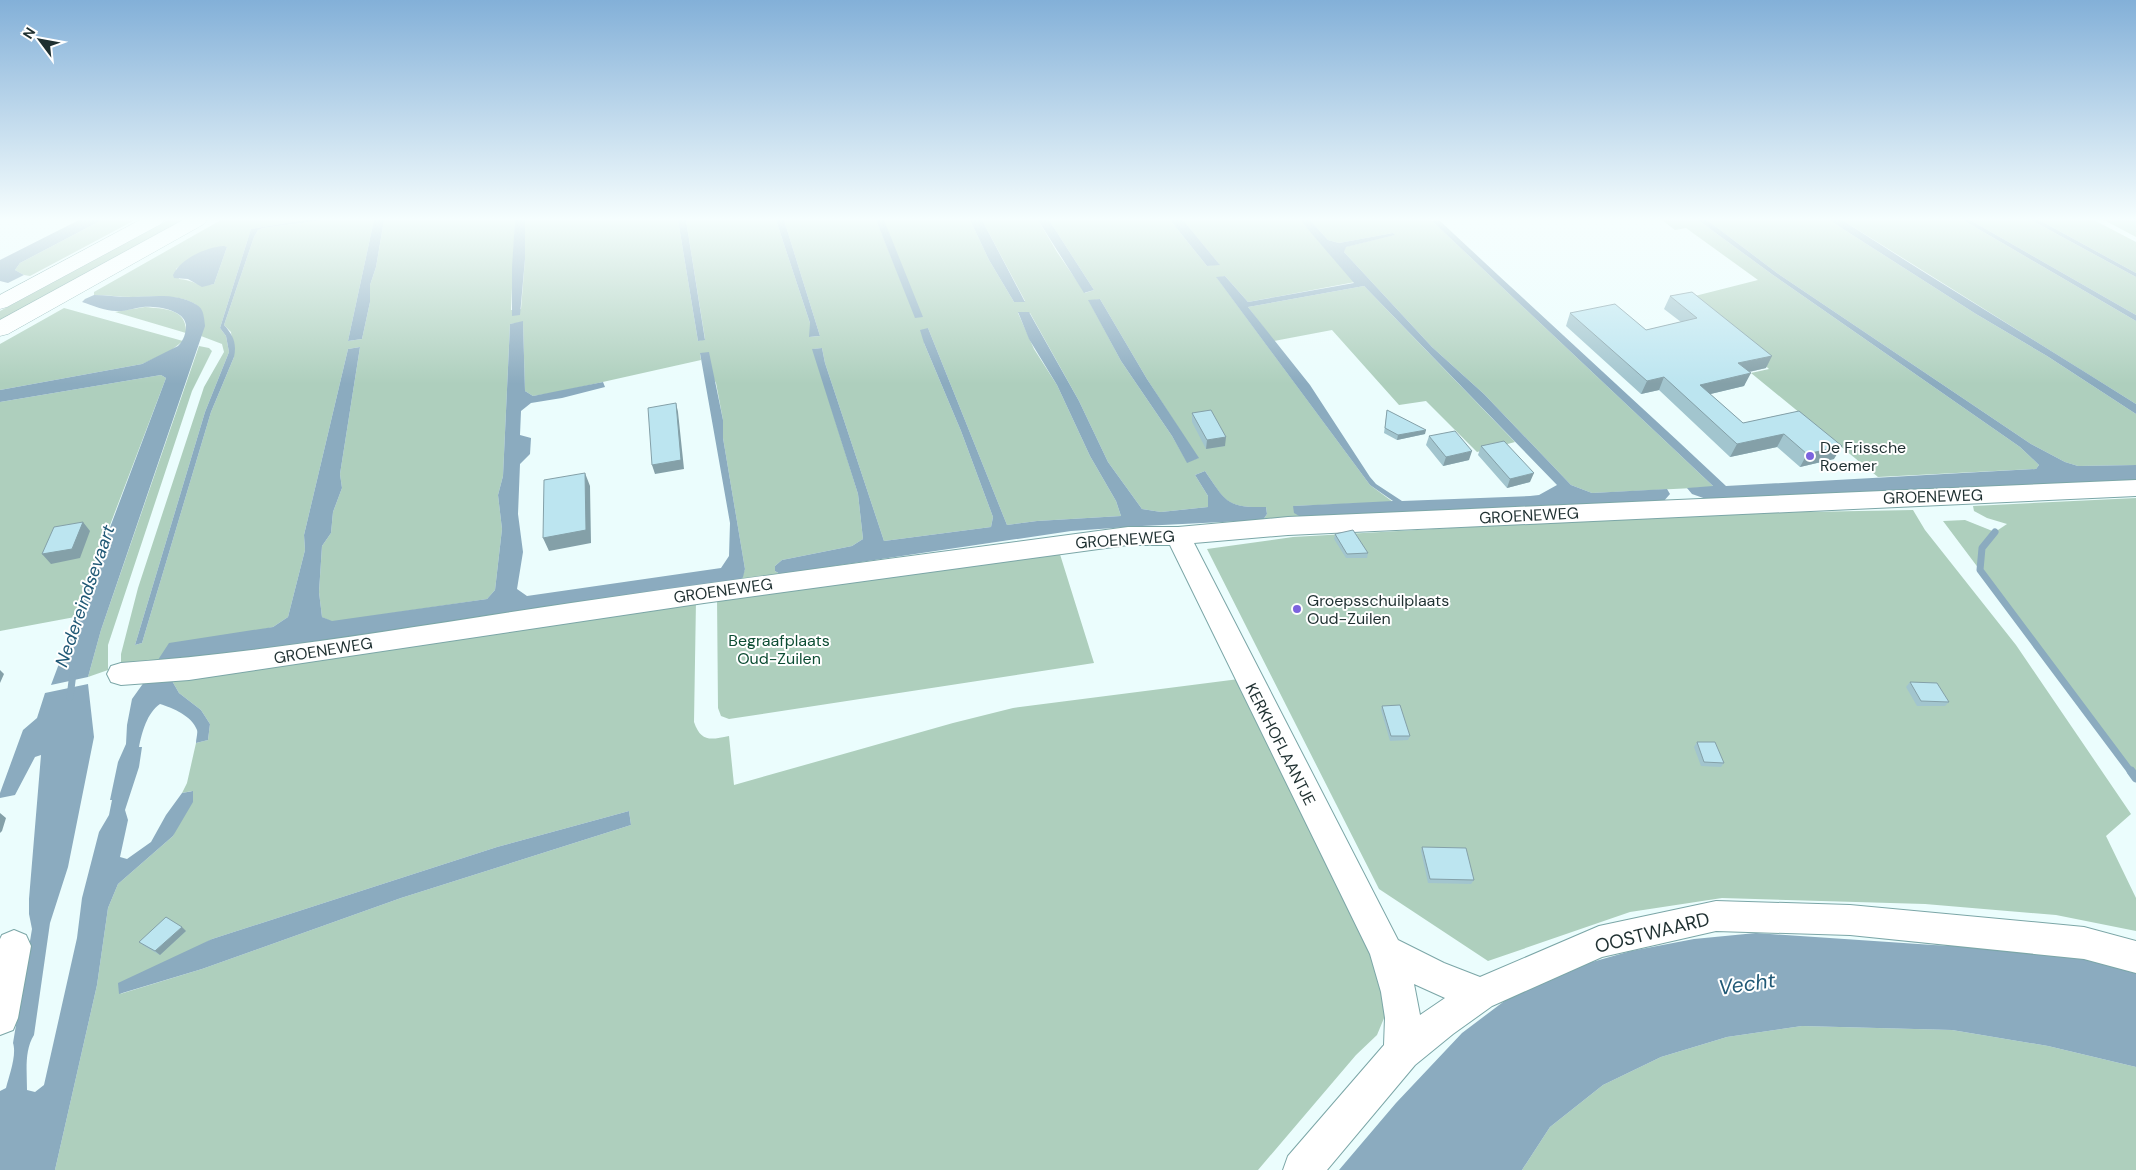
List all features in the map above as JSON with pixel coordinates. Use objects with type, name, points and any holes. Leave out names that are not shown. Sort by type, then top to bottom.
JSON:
[{"type":"main road","points":[[0,303],[53,275]]},
{"type":"main road","points":[[0,330],[100,275]]},
{"type":"street","name":"GROENEWEG","points":[[121,674],[276,657],[620,605],[1079,541],[1128,536],[1178,536],[1288,526],[1876,498],[2136,488]]},
{"type":"street","name":"KERKHOFLAANTJE","points":[[1178,536],[1386,951],[1399,992],[1402,1009],[1402,1052]]},
{"type":"street","name":"OOSTWAARD","points":[[1302,1170],[1402,1052],[1440,1022],[1480,994],[1599,942],[1716,916],[1850,920],[2084,943],[2136,957]]},
{"type":"street","points":[[0,1018],[14,946]]},
{"type":"street","points":[[1386,951],[1422,971],[1480,994]]},
{"type":"green space","points":[[67,275],[91,275],[0,325],[0,311]]},
{"type":"green space","points":[[125,275],[178,275],[179,279],[209,285],[214,284],[217,275],[237,275],[220,328],[226,336],[229,352],[205,412],[135,645],[142,643],[211,412],[234,357],[231,332],[224,325],[241,275],[362,275],[348,341],[362,339],[370,302],[370,285],[373,275],[513,275],[511,310],[521,309],[524,275],[687,275],[698,341],[705,339],[695,275],[794,275],[810,323],[810,337],[820,336],[801,275],[898,275],[916,318],[902,275],[998,275],[1014,302],[1025,301],[1011,275],[1072,275],[1085,293],[1094,290],[1084,275],[1348,275],[1355,282],[1248,302],[1225,276],[1217,278],[1370,485],[1393,502],[1293,506],[1301,517],[1263,520],[1267,514],[1266,507],[1243,506],[1228,501],[1205,471],[1195,475],[1208,496],[1208,507],[1161,512],[1142,509],[1108,462],[1079,401],[1030,313],[1018,313],[1034,349],[1057,385],[1090,456],[1116,501],[1121,516],[1037,521],[1007,525],[928,328],[924,343],[961,431],[993,517],[991,527],[884,541],[825,363],[822,348],[813,349],[858,494],[863,539],[852,546],[782,560],[775,566],[775,571],[780,574],[741,580],[745,569],[723,438],[723,420],[716,383],[700,353],[701,360],[533,396],[525,391],[523,322],[510,324],[503,476],[498,495],[502,529],[495,590],[487,599],[332,622],[322,617],[319,592],[322,546],[331,533],[333,512],[342,488],[340,474],[360,347],[348,349],[304,535],[305,550],[288,617],[273,627],[246,633],[154,666],[127,666],[121,662],[121,654],[138,588],[204,387],[224,352],[222,344],[201,336],[204,321],[201,310],[194,303],[171,297],[94,295],[94,292]],"holes":[[[1100,299],[1147,379],[1198,458],[1187,462],[1172,436],[1121,361],[1089,301]]]},
{"type":"green space","points":[[1365,275],[1489,275],[1714,487],[1592,493],[1571,485],[1484,394],[1432,347]]},
{"type":"green space","points":[[1751,275],[1772,275],[2020,447],[2039,465],[2036,469],[1878,477],[1751,373],[1769,369],[1691,297],[1758,280]]},
{"type":"green space","points":[[1779,275],[1914,275],[2047,356],[2136,414],[2136,465],[2078,466],[2065,462],[2031,444]]},
{"type":"green space","points":[[1929,275],[2057,275],[2136,321],[2136,404]]},
{"type":"green space","points":[[2065,275],[2132,275],[2136,277],[2136,315]]},
{"type":"green space","points":[[1364,286],[1515,442],[1477,452],[1426,401],[1399,405],[1332,330],[1274,341],[1248,307]]},
{"type":"green space","points":[[145,307],[173,311],[178,314],[183,319],[186,333],[115,312]]},
{"type":"green space","points":[[64,308],[183,341],[169,352],[142,364],[0,390],[0,344]]},
{"type":"green space","points":[[199,346],[209,348],[212,351],[192,391],[108,645],[108,670],[88,677],[101,630]]},
{"type":"green space","points":[[161,375],[166,378],[75,617],[0,631],[0,402]]},
{"type":"green space","points":[[2136,498],[2136,778],[1943,521],[1965,520],[1995,532],[2007,524],[1987,518],[1974,511],[1973,506]]},
{"type":"green space","points":[[1913,510],[1925,530],[2016,645],[2131,814],[2106,836],[2136,898],[2136,931],[2056,915],[1925,904],[1722,898],[1630,912],[1488,961],[1379,889],[1207,549],[1293,537],[1701,514]]},
{"type":"green space","name":"Begraafplaats Oud-Zuilen","points":[[1058,548],[1094,663],[729,719],[721,716],[718,708],[717,597]]},
{"type":"green space","points":[[696,600],[694,722],[700,733],[707,738],[729,736],[734,785],[953,723],[1013,708],[1239,679],[1372,950],[1387,1011],[1377,1035],[1356,1055],[1258,1170],[55,1170],[97,985],[108,908],[118,884],[173,836],[192,791],[182,793],[187,783],[196,743],[208,740],[210,724],[201,710],[179,693],[171,679]],"holes":[[[629,811],[631,825],[401,898],[202,969],[120,994],[212,939],[497,847]]]},
{"type":"green space","points":[[1802,1026],[1952,1030],[2048,1046],[2136,1067],[2136,1170],[1522,1170],[1550,1127],[1603,1085],[1661,1057],[1727,1037]]},
{"type":"water","points":[[0,275],[24,275],[8,283],[0,281]]},
{"type":"water","points":[[173,275],[217,275],[214,284],[202,287],[188,279],[174,278]]},
{"type":"water","points":[[237,275],[241,275],[224,325],[234,339],[234,357],[211,412],[142,643],[135,645],[205,412],[229,352],[226,336],[220,328]]},
{"type":"water","points":[[362,275],[373,275],[370,285],[370,302],[362,339],[348,341]]},
{"type":"water","points":[[512,275],[524,275],[520,315],[512,316]]},
{"type":"water","points":[[687,275],[695,275],[705,340],[698,341]]},
{"type":"water","points":[[794,275],[801,275],[820,336],[809,337],[810,323]]},
{"type":"water","points":[[898,275],[906,275],[923,317],[915,318]]},
{"type":"water","points":[[998,275],[1011,275],[1025,302],[1014,302]]},
{"type":"water","points":[[1072,275],[1084,275],[1094,290],[1084,293]]},
{"type":"water","points":[[1347,275],[1365,275],[1432,347],[1484,394],[1571,485],[1592,493],[1667,489],[1670,494],[1663,502],[1301,517],[1294,513],[1293,506],[1393,501],[1370,485],[1216,277],[1225,276],[1248,302],[1354,283]],"holes":[[[1364,286],[1557,485],[1539,495],[1402,501],[1376,484],[1370,477],[1310,385],[1248,307]]]},
{"type":"water","points":[[1489,275],[1498,275],[1726,486],[2036,469],[2039,465],[2020,447],[1772,275],[1779,275],[2031,444],[2065,462],[2078,466],[2136,465],[2136,481],[1709,500],[1692,494],[1687,488],[1713,486]]},
{"type":"water","points":[[1914,275],[1927,275],[2136,404],[2136,414],[2047,356]]},
{"type":"water","points":[[2057,275],[2065,275],[2136,315],[2136,321]]},
{"type":"water","points":[[94,295],[181,298],[201,309],[205,326],[101,630],[88,677],[51,685],[166,378],[161,375],[0,402],[0,390],[142,364],[178,346],[186,331],[186,325],[180,315],[161,308],[148,307],[112,311],[82,302]]},
{"type":"water","points":[[1100,299],[1147,379],[1199,458],[1187,463],[1172,436],[1121,361],[1088,300]]},
{"type":"water","points":[[1018,312],[1029,312],[1079,401],[1108,462],[1142,509],[1161,512],[1208,507],[1208,496],[1195,475],[1205,471],[1218,490],[1229,501],[1243,506],[1266,507],[1267,514],[1263,520],[1071,531],[780,574],[775,571],[775,566],[782,560],[852,546],[863,539],[858,494],[812,349],[822,348],[825,363],[884,541],[991,527],[993,517],[961,431],[924,343],[920,330],[928,328],[1007,525],[1037,521],[1121,516],[1116,501],[1090,456],[1057,385],[1029,339]]},
{"type":"water","points":[[523,321],[525,391],[533,396],[603,382],[605,387],[562,398],[531,403],[521,411],[520,435],[531,438],[530,454],[520,464],[518,514],[523,552],[517,589],[527,596],[721,568],[729,556],[730,523],[700,353],[709,352],[723,420],[723,438],[745,569],[741,580],[154,666],[169,643],[273,627],[288,617],[305,550],[304,535],[348,349],[360,347],[340,474],[342,488],[333,512],[331,533],[322,546],[319,592],[322,617],[332,621],[487,599],[495,590],[502,529],[498,495],[503,476],[510,324]]},
{"type":"water","points":[[147,678],[171,679],[179,693],[201,710],[210,724],[208,740],[196,743],[197,731],[195,725],[176,710],[160,704],[155,708],[146,723],[139,747],[142,747],[139,767],[125,810],[128,820],[120,857],[127,859],[151,842],[166,815],[182,793],[193,791],[193,802],[173,836],[118,884],[108,908],[97,985],[55,1170],[0,1170],[0,1091],[6,1088],[12,1065],[13,1043],[32,929],[29,899],[41,755],[35,757],[15,795],[0,798],[0,793],[23,730],[37,718],[45,693],[88,684],[94,737],[68,867],[50,923],[34,1035],[27,1055],[27,1090],[35,1092],[44,1085],[77,938],[82,898],[99,832],[109,815],[112,800],[110,800],[118,762],[126,744],[127,725],[132,699]]},
{"type":"water","points":[[629,811],[631,825],[401,898],[202,969],[119,994],[118,983],[212,939],[497,847]]},
{"type":"water","name":"Vecht","points":[[1756,933],[2042,950],[2136,969],[2136,1067],[2048,1046],[1952,1030],[1802,1026],[1727,1037],[1661,1057],[1603,1085],[1550,1127],[1522,1170],[1339,1170],[1396,1103],[1462,1033],[1523,987],[1585,964],[1631,951],[1694,939]]},
{"type":"building","points":[[1692,292],[1772,356],[1738,363],[1751,373],[1700,385],[1743,423],[1799,411],[1842,446],[1807,454],[1784,434],[1737,444],[1664,377],[1647,381],[1570,313],[1615,304],[1646,330],[1697,318],[1670,296]]},
{"type":"building","points":[[676,403],[681,460],[652,465],[648,408]]},
{"type":"building","points":[[1211,410],[1226,437],[1207,440],[1192,413]]},
{"type":"building","points":[[1387,410],[1426,430],[1398,435],[1385,428]]},
{"type":"building","points":[[1455,431],[1472,451],[1446,457],[1429,436]]},
{"type":"building","points":[[1504,441],[1534,473],[1510,479],[1481,446]]},
{"type":"building","points":[[585,473],[586,530],[543,538],[544,480]]},
{"type":"building","points":[[83,522],[72,549],[42,554],[54,527]]},
{"type":"building","points":[[1353,530],[1368,553],[1347,554],[1335,534]]},
{"type":"building","points":[[1910,682],[1937,683],[1949,702],[1921,701]]},
{"type":"building","points":[[1400,705],[1410,736],[1391,736],[1382,706]]},
{"type":"building","points":[[1697,742],[1715,742],[1724,763],[1704,762]]},
{"type":"building","points":[[1422,847],[1466,848],[1474,880],[1430,879]]},
{"type":"building","points":[[166,917],[182,927],[155,951],[139,942]]},
{"type":"waterway","points":[[1995,532],[1982,548],[1980,570],[2131,772]]},
{"type":"waterway","name":"Nedereindsevaart","points":[[70,697],[73,673]]},
{"type":"waterway","points":[[2131,771],[2136,778]]},
{"type":"place","name":"De Frissche Roemer","points":[[1810,456]]},
{"type":"place","name":"Groepsschuilplaats Oud-Zuilen","points":[[1297,609]]}]
